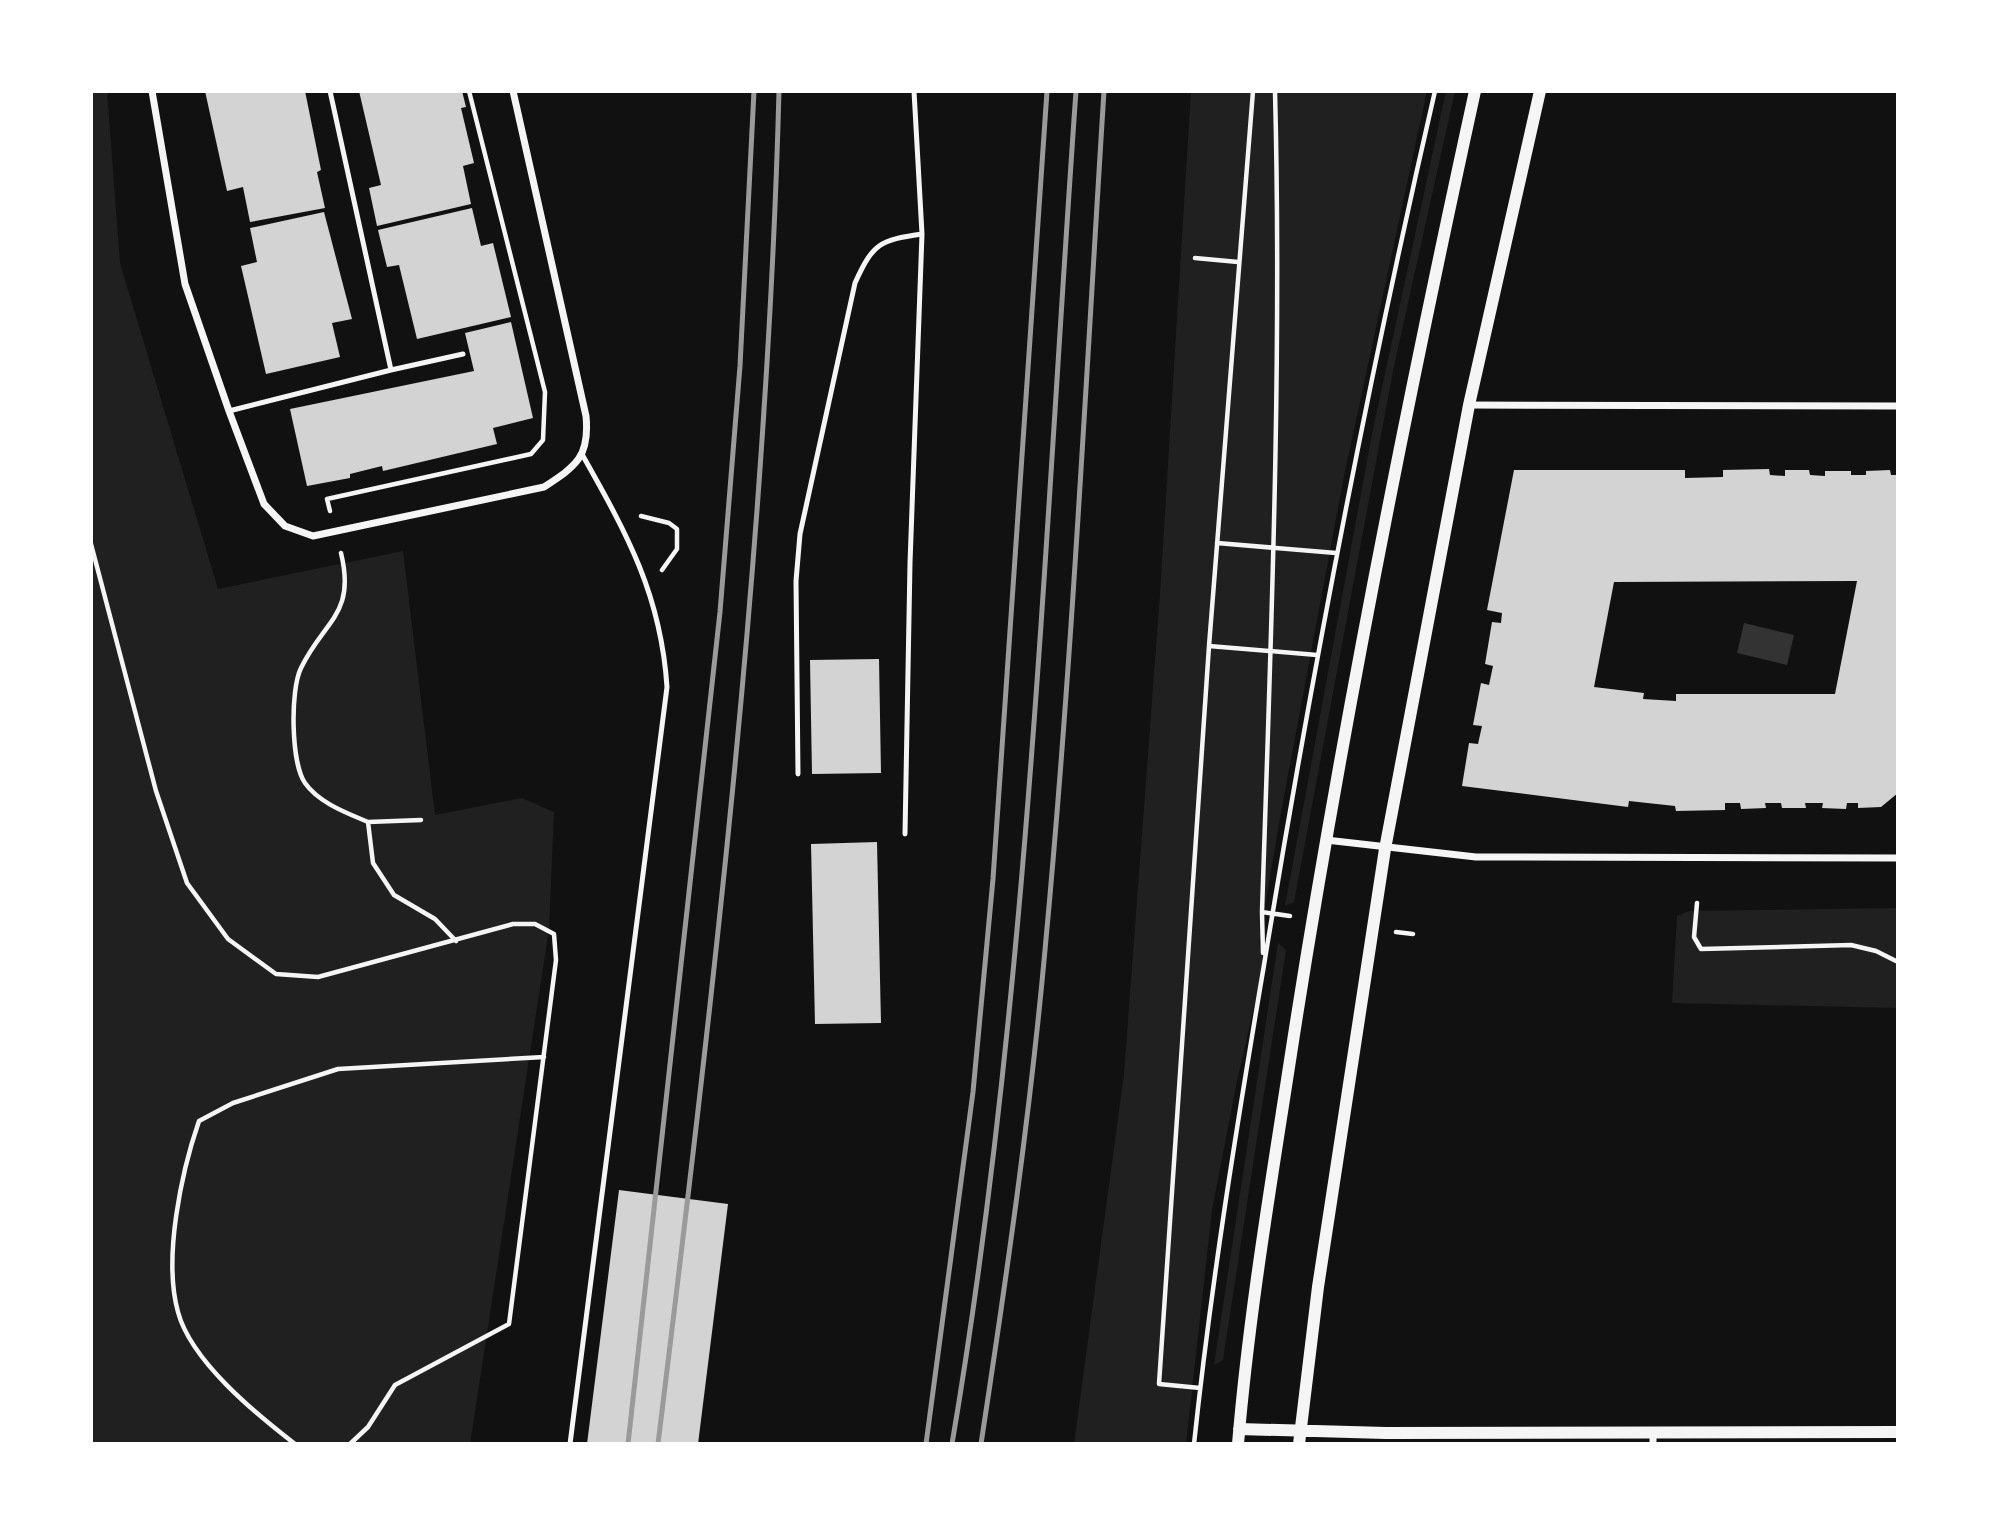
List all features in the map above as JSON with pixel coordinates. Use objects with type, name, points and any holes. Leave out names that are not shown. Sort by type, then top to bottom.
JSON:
[{"type":"street","points":[[152,91],[185,284],[229,411],[264,504],[285,526],[313,536],[544,486],[567,472],[583,456],[588,434],[586,416],[513,91]]},
{"type":"street","points":[[1238,1444],[1254,1301],[1324,840],[1374,573],[1475,91]]},
{"type":"street","points":[[1299,1438],[1318,1287],[1385,849],[1469,405],[1540,91]]},
{"type":"street","points":[[1469,405],[1898,406]]},
{"type":"street","points":[[1324,840],[1476,858],[1898,858]]},
{"type":"street","points":[[1239,1429],[1299,1438],[1653,1438],[1898,1432]]},
{"type":"lane","points":[[330,91],[391,370]]},
{"type":"lane","points":[[905,834],[910,563],[922,234],[914,91]]},
{"type":"lane","points":[[798,774],[796,581],[800,534],[855,283],[866,258],[886,239],[922,234]]},
{"type":"lane","points":[[229,411],[463,354]]},
{"type":"lane","points":[[570,1444],[667,687],[665,658],[647,579],[619,520],[583,456]]},
{"type":"path","points":[[1200,1388],[1160,1384],[1209,646],[1253,91]]},
{"type":"path","points":[[1264,964],[1262,912],[1271,651],[1278,216],[1275,91]]},
{"type":"path","points":[[1194,1444],[1235,1137],[1317,655],[1399,250],[1435,91]]},
{"type":"path","points":[[1195,258],[1238,262]]},
{"type":"path","points":[[327,499],[346,577],[344,596],[340,611],[300,669],[294,696],[298,762],[305,783],[325,801],[369,822],[421,820]]},
{"type":"path","points":[[619,520],[652,518],[677,529],[678,544],[672,560],[657,575],[647,579]]},
{"type":"path","points":[[1217,543],[1336,553]]},
{"type":"path","points":[[91,544],[156,791],[187,883],[228,939],[276,974],[318,977],[513,924],[535,924],[554,934],[556,960],[509,1324],[395,1385],[368,1427],[350,1444]]},
{"type":"path","points":[[1209,646],[1317,655]]},
{"type":"path","points":[[369,822],[373,863],[394,895],[435,919],[456,941]]},
{"type":"path","points":[[1697,903],[1694,937],[1701,949],[1851,945],[1898,962]]},
{"type":"path","points":[[295,1444],[262,1419],[209,1367],[178,1314],[172,1275],[177,1222],[191,1144],[199,1121],[233,1103],[338,1069],[544,1057]]},
{"type":"shaded area","points":[[91,91],[107,91],[120,263],[218,589],[403,551],[435,815],[522,798],[554,812],[549,929],[470,1444],[91,1444]]},
{"type":"shaded area","points":[[1191,91],[1427,91],[1344,476],[1280,818],[1259,942],[1264,964],[1237,1081],[1212,1210],[1186,1444],[1074,1444],[1124,1074],[1160,594]]},
{"type":"shaded area","points":[[1446,91],[1455,91],[1393,371],[1294,902],[1285,906],[1372,434]]},
{"type":"shaded area","points":[[1744,623],[1794,635],[1787,665],[1737,653]]},
{"type":"shaded area","points":[[1898,908],[1898,1008],[1672,1003],[1677,916],[1689,911]]},
{"type":"shaded area","points":[[1278,943],[1286,950],[1223,1360],[1214,1365]]},
{"type":"building","points":[[205,91],[305,91],[321,170],[317,172],[325,208],[250,222],[243,187],[227,191]]},
{"type":"building","points":[[359,91],[462,91],[466,107],[461,108],[474,163],[463,166],[471,204],[377,226],[369,188],[381,185]]},
{"type":"building","points":[[472,208],[481,246],[493,243],[511,317],[417,339],[399,265],[387,267],[378,230]]},
{"type":"building","points":[[324,212],[352,319],[332,323],[340,357],[266,374],[241,266],[257,262],[250,228]]},
{"type":"building","points":[[511,322],[533,418],[493,428],[497,444],[383,471],[382,466],[350,474],[350,478],[307,486],[290,409],[474,371],[465,333]]},
{"type":"building","points":[[1769,469],[1770,475],[1785,476],[1785,470],[1809,470],[1810,475],[1825,476],[1825,471],[1851,471],[1851,475],[1866,475],[1866,471],[1890,470],[1891,475],[1898,475],[1898,793],[1881,807],[1858,808],[1858,803],[1847,803],[1846,809],[1822,808],[1823,803],[1805,803],[1806,808],[1782,808],[1781,803],[1765,803],[1766,808],[1741,809],[1740,803],[1725,803],[1725,810],[1676,811],[1675,806],[1629,801],[1628,807],[1462,786],[1469,743],[1478,744],[1482,726],[1473,725],[1481,683],[1489,685],[1493,666],[1485,664],[1492,622],[1501,623],[1502,613],[1487,610],[1514,470],[1685,470],[1685,478],[1723,477],[1723,470]],"holes":[[[1857,581],[1835,694],[1676,694],[1676,701],[1643,699],[1644,693],[1594,687],[1614,582]]]},
{"type":"building","points":[[879,659],[881,773],[812,774],[810,660]]},
{"type":"building","points":[[877,842],[881,1023],[815,1024],[811,844]]},
{"type":"building","points":[[619,1190],[728,1204],[698,1444],[587,1444]]},
{"type":"railway","points":[[628,1444],[720,612],[740,366],[754,91]]},
{"type":"railway","points":[[658,1444],[735,769],[763,430],[779,91]]},
{"type":"railway","points":[[926,1444],[973,1092],[993,879],[1047,91]]},
{"type":"railway","points":[[952,1444],[978,1276],[1016,938],[1043,599],[1076,91]]},
{"type":"railway","points":[[981,1444],[1017,1197],[1055,843],[1104,91]]}]
